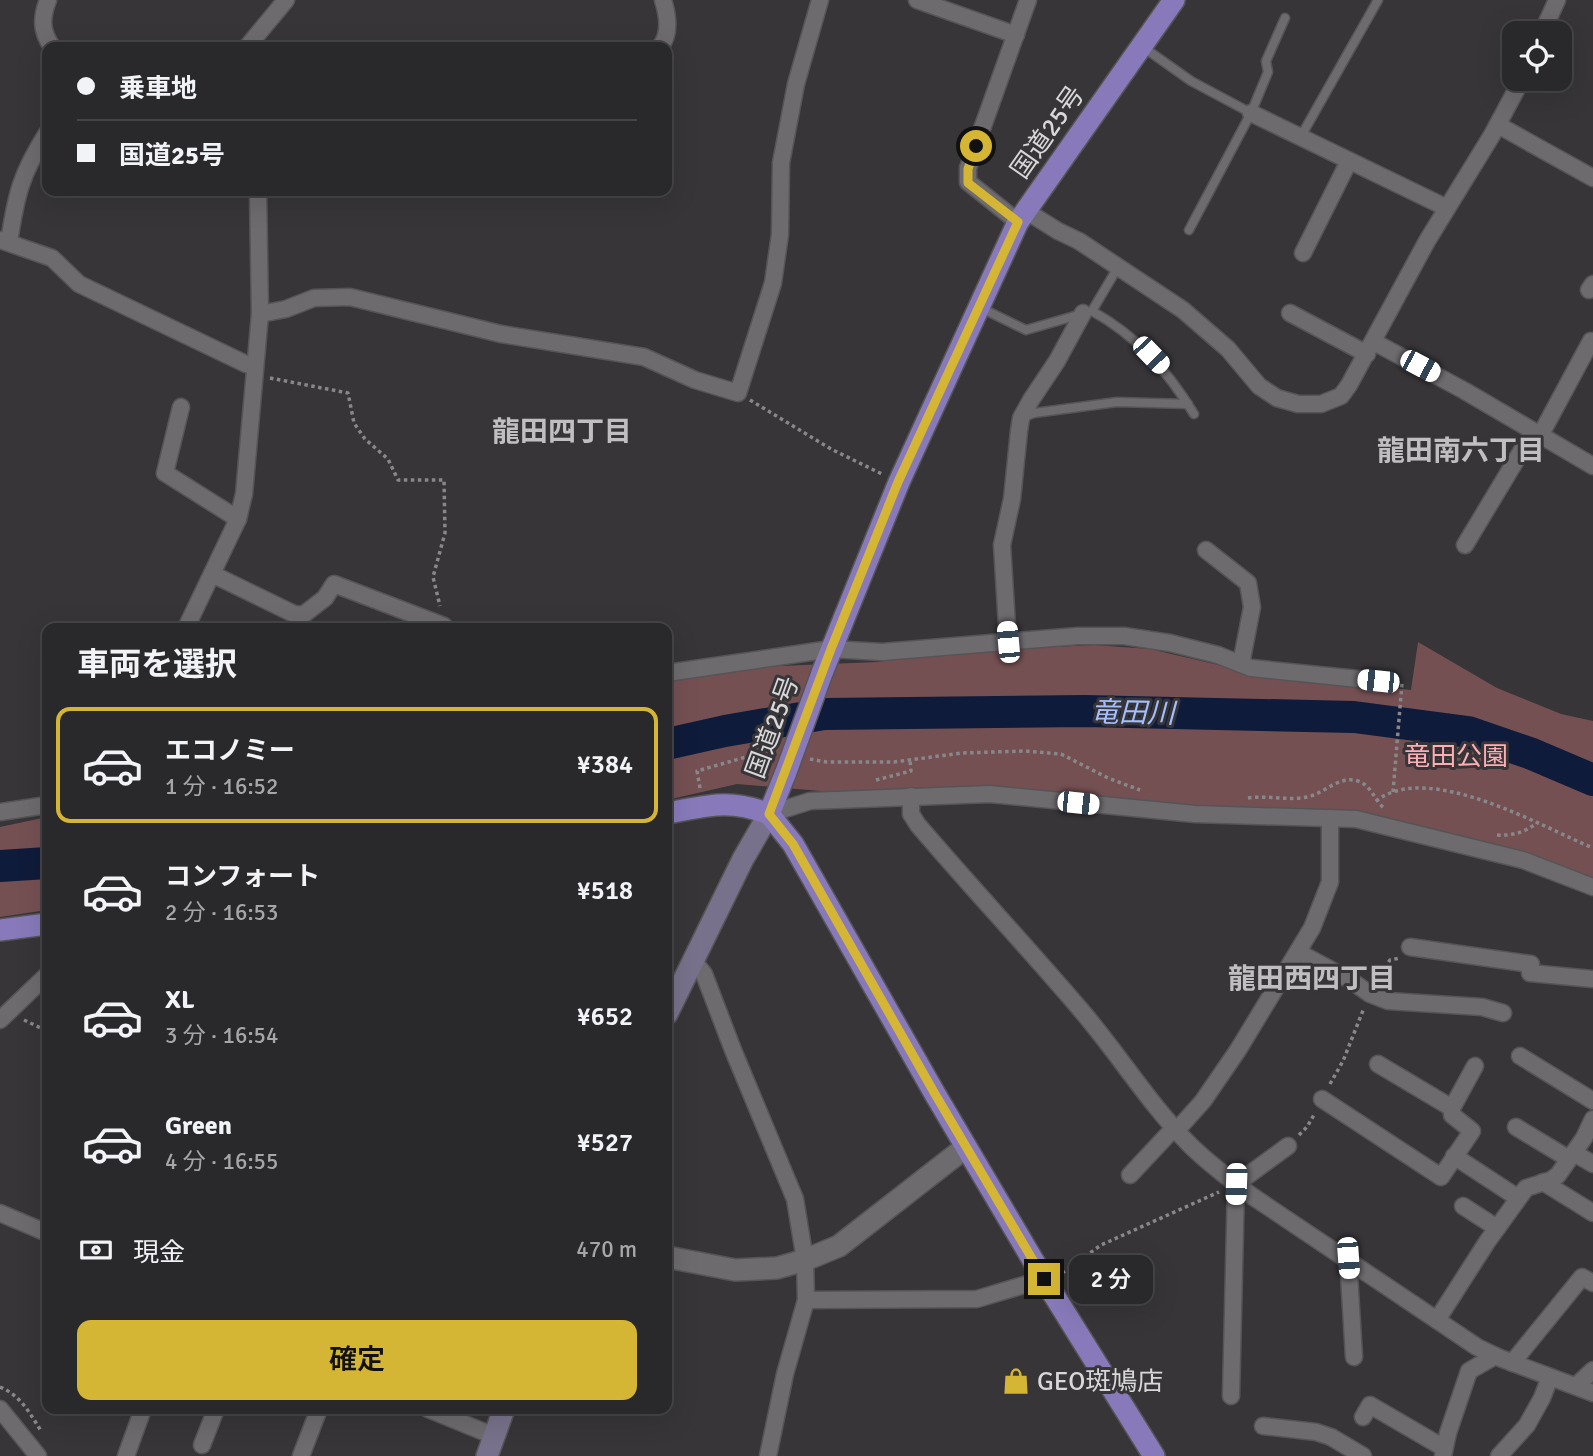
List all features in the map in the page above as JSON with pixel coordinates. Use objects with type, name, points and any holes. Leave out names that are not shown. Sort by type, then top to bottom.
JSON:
[{"type":"highway","name":"国道25号","points":[[1154,1456],[966,1147],[793,844],[769,814],[898,482],[1022,216],[1174,0]]},
{"type":"highway","points":[[672,812],[718,804],[748,806],[769,814]]},
{"type":"highway","points":[[0,930],[42,925]]},
{"type":"main road","points":[[672,1003],[692,959],[769,814]]},
{"type":"main road","points":[[490,1446],[502,1414]]},
{"type":"street","points":[[48,0],[42,22],[48,42]]},
{"type":"street","points":[[251,42],[286,0]]},
{"type":"street","points":[[663,0],[667,12],[667,38],[664,42]]},
{"type":"street","points":[[260,314],[286,309],[314,298],[350,297],[501,334],[644,357],[695,380],[738,393],[773,283],[780,234],[781,163],[796,84],[820,0]]},
{"type":"street","points":[[916,0],[1016,35]]},
{"type":"street","points":[[1028,0],[968,169],[968,183],[1022,216],[1079,241],[1183,310],[1228,349],[1259,386],[1286,402],[1321,404],[1340,396],[1516,91]]},
{"type":"street","points":[[1548,21],[1558,0]]},
{"type":"street","points":[[1251,113],[1447,208]]},
{"type":"street","points":[[1498,125],[1593,178]]},
{"type":"street","points":[[42,140],[29,162],[16,195],[4,241],[52,258],[79,284],[255,370]]},
{"type":"street","points":[[1303,253],[1349,161]]},
{"type":"street","points":[[188,623],[238,519],[244,494],[260,314],[258,196]]},
{"type":"street","points":[[1008,642],[1002,545],[1012,499],[1021,418],[1088,312]]},
{"type":"street","points":[[1290,313],[1465,391],[1593,466]]},
{"type":"street","points":[[1465,545],[1593,341]]},
{"type":"street","points":[[181,407],[165,473],[238,519]]},
{"type":"street","points":[[1206,550],[1248,583],[1252,607],[1241,664]]},
{"type":"street","points":[[212,574],[294,614],[303,615],[325,598],[334,584],[436,623]]},
{"type":"street","points":[[672,672],[831,649],[882,652],[1077,636],[1124,636],[1206,652],[1251,668],[1378,681]]},
{"type":"street","points":[[769,814],[810,801],[990,794],[1195,814],[1356,819],[1523,860],[1593,887]]},
{"type":"street","points":[[911,796],[911,814],[918,825],[1082,1010],[1112,1052],[1199,1153],[1236,1184],[1437,1320],[1496,1356],[1593,1393]]},
{"type":"street","points":[[0,812],[42,806]]},
{"type":"street","points":[[1130,1175],[1203,1101],[1312,928],[1330,882],[1330,818]]},
{"type":"street","points":[[1297,952],[1350,980],[1370,994],[1388,1001],[1482,1007],[1503,1013]]},
{"type":"street","points":[[1408,952],[1531,964],[1530,973],[1593,979]]},
{"type":"street","points":[[692,959],[704,974],[796,1199],[805,1260],[806,1300],[785,1374],[768,1456]]},
{"type":"street","points":[[3,1016],[42,980]]},
{"type":"street","points":[[1520,1056],[1593,1101]]},
{"type":"street","points":[[1378,1064],[1452,1108]]},
{"type":"street","points":[[1322,1099],[1441,1177],[1472,1131],[1452,1115],[1452,1108],[1475,1066]]},
{"type":"street","points":[[1437,1320],[1518,1198],[1526,1188],[1558,1175],[1593,1119]]},
{"type":"street","points":[[1516,1126],[1572,1156],[1593,1164]]},
{"type":"street","points":[[1236,1184],[1287,1146]]},
{"type":"street","points":[[672,1258],[735,1270],[777,1268],[805,1260],[839,1246],[966,1147]]},
{"type":"street","points":[[1454,1156],[1518,1198]]},
{"type":"street","points":[[1543,1182],[1593,1213]]},
{"type":"street","points":[[1231,1396],[1236,1184]]},
{"type":"street","points":[[1463,1206],[1497,1228]]},
{"type":"street","points":[[0,1213],[42,1231]]},
{"type":"street","points":[[1348,1258],[1354,1357]]},
{"type":"street","points":[[1512,1363],[1582,1277],[1593,1283]]},
{"type":"street","points":[[806,1300],[977,1299],[1044,1279]]},
{"type":"street","points":[[1363,1417],[1370,1405],[1444,1452],[1469,1371],[1496,1356]]},
{"type":"street","points":[[1576,1386],[1593,1370]]},
{"type":"street","points":[[1499,1456],[1527,1425],[1550,1377]]},
{"type":"street","points":[[0,1409],[38,1456]]},
{"type":"street","points":[[126,1456],[141,1414]]},
{"type":"street","points":[[202,1445],[214,1414]]},
{"type":"street","points":[[301,1456],[317,1414]]},
{"type":"street","points":[[440,1414],[490,1446]]},
{"type":"street","points":[[1263,1426],[1331,1437],[1363,1456]]},
{"type":"lane","points":[[1300,138],[1378,0]]},
{"type":"lane","points":[[1189,230],[1251,113],[1268,72],[1266,61],[1285,18]]},
{"type":"lane","points":[[1142,46],[1171,69],[1251,113]]},
{"type":"lane","points":[[1088,312],[1118,267]]},
{"type":"lane","points":[[979,307],[1026,330],[1088,312],[1112,322],[1138,341],[1164,369],[1194,414]]},
{"type":"lane","points":[[1021,418],[1117,402],[1188,404]]},
{"type":"path","points":[[255,370],[348,393],[354,424],[365,439],[388,459],[398,480],[444,480],[445,533],[433,577],[443,623]]},
{"type":"path","points":[[738,393],[831,449],[898,482]]},
{"type":"path","points":[[1393,792],[1402,683]]},
{"type":"path","points":[[697,771],[753,755],[788,761],[826,762],[910,760],[1026,751],[1061,754],[1108,778],[1149,793]]},
{"type":"path","points":[[875,781],[911,771],[910,760]]},
{"type":"path","points":[[1244,798],[1310,797],[1328,786],[1358,781],[1370,790],[1383,808],[1393,812]]},
{"type":"path","points":[[1376,801],[1393,792],[1425,789],[1475,797],[1593,848]]},
{"type":"path","points":[[1489,834],[1508,836],[1527,830],[1537,823]]},
{"type":"path","points":[[1287,1146],[1307,1127],[1343,1061],[1383,966],[1408,952]]},
{"type":"path","points":[[3,1016],[42,1029]]},
{"type":"path","points":[[1044,1279],[1065,1272],[1101,1245],[1236,1184]]},
{"type":"path","points":[[0,1387],[9,1390],[20,1400],[43,1434]]},
{"type":"green space","name":"竜田公園","points":[[1418,642],[1497,688],[1561,714],[1593,721],[1593,879],[1537,858],[1365,815],[1263,807],[1210,809],[1065,796],[997,786],[906,788],[856,794],[737,784],[672,799],[672,679],[755,667],[877,662],[966,651],[1094,645],[1150,649],[1257,674],[1411,690]]},
{"type":"green space","points":[[42,818],[42,911],[0,917],[0,827]]},
{"type":"waterway","name":"竜田川","points":[[672,743],[824,714],[1085,711],[1354,717],[1468,732],[1532,754],[1593,780]]},
{"type":"waterway","name":"竜田川","points":[[0,866],[42,863]]},
{"type":"place","name":"GEO斑鳩店","points":[[1016,1381]]},
{"type":"district","name":"龍田四丁目","points":[[562,431]]},
{"type":"district","name":"龍田南六丁目","points":[[1461,450]]},
{"type":"district","name":"龍田西四丁目","points":[[1312,978]]},
{"type":"route","points":[[976,146],[968,169],[968,183],[1018,222],[898,482],[769,814],[793,844],[1044,1279]]}]
